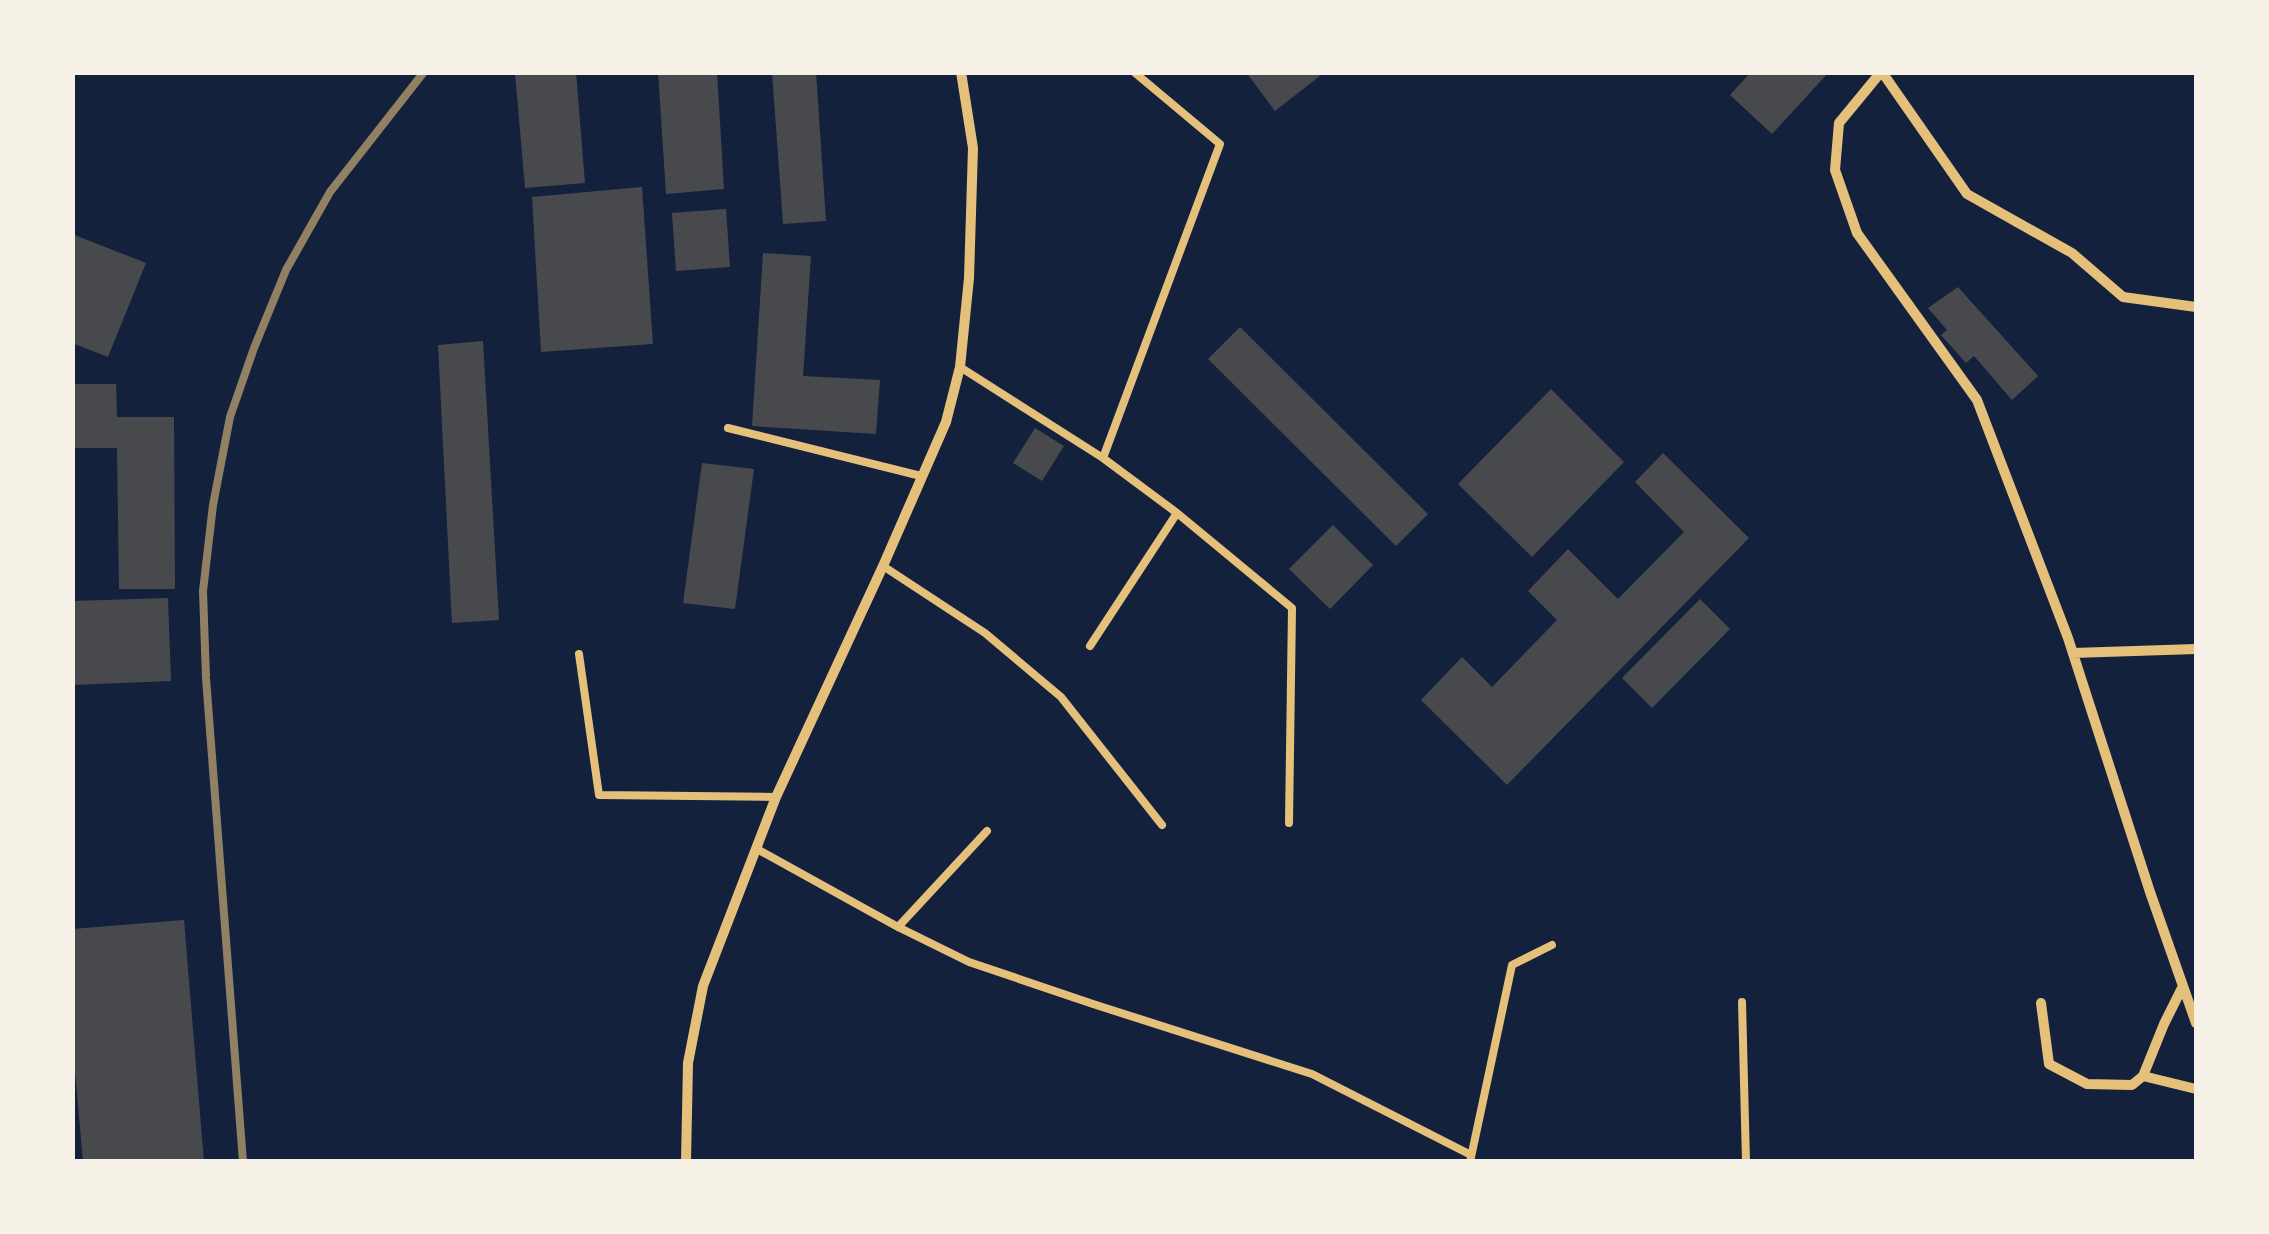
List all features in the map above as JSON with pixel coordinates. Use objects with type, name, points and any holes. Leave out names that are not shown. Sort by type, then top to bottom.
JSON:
[{"type":"street","points":[[686,1162],[688,1063],[703,986],[776,797],[946,422],[960,367],[969,278],[973,148],[960,72]]},
{"type":"street","points":[[2196,307],[2122,298],[2072,253],[1966,194],[1881,72],[1839,123],[1835,170],[1857,232],[1977,400],[2073,654],[2196,1023]]},
{"type":"street","points":[[2073,654],[2196,649]]},
{"type":"street","points":[[2041,1004],[2049,1064],[2088,1084],[2132,1085],[2143,1076],[2184,986]]},
{"type":"street","points":[[2143,1076],[2196,1089]]},
{"type":"lane","points":[[1103,458],[1220,144],[1134,72]]},
{"type":"lane","points":[[960,367],[1103,458],[1292,608],[1289,823]]},
{"type":"lane","points":[[728,428],[921,476]]},
{"type":"lane","points":[[1090,646],[1176,513]]},
{"type":"lane","points":[[883,566],[984,633],[1061,696],[1162,826]]},
{"type":"lane","points":[[579,654],[598,795],[776,797]]},
{"type":"lane","points":[[898,927],[987,832]]},
{"type":"lane","points":[[757,848],[968,962],[1312,1074],[1470,1158],[1512,965],[1552,945]]},
{"type":"lane","points":[[1742,1002],[1746,1162]]},
{"type":"building","points":[[576,72],[585,183],[525,188],[515,73]]},
{"type":"building","points":[[658,72],[717,72],[724,189],[666,194]]},
{"type":"building","points":[[772,72],[816,72],[826,221],[783,224]]},
{"type":"building","points":[[1246,72],[1325,72],[1275,111]]},
{"type":"building","points":[[1751,72],[1829,72],[1772,134],[1730,95]]},
{"type":"building","points":[[642,187],[653,344],[541,352],[532,197]]},
{"type":"building","points":[[726,209],[730,267],[676,271],[672,213]]},
{"type":"building","points":[[72,234],[146,263],[108,357],[72,343]]},
{"type":"building","points":[[763,253],[811,256],[803,376],[880,380],[876,434],[752,426]]},
{"type":"building","points":[[1958,287],[2038,376],[2012,400],[1974,356],[1966,363],[1941,335],[1947,330],[1928,308]]},
{"type":"building","points":[[1240,327],[1428,514],[1396,546],[1208,359]]},
{"type":"building","points":[[483,341],[499,620],[452,623],[438,345]]},
{"type":"building","points":[[72,384],[116,384],[117,417],[174,417],[175,589],[119,589],[117,448],[72,448]]},
{"type":"building","points":[[1551,389],[1624,462],[1532,557],[1458,484]]},
{"type":"building","points":[[1035,428],[1064,446],[1042,481],[1013,463]]},
{"type":"building","points":[[1663,453],[1749,538],[1507,785],[1421,700],[1462,657],[1492,687],[1557,620],[1528,591],[1568,549],[1618,599],[1684,532],[1635,482]]},
{"type":"building","points":[[702,463],[754,469],[735,609],[683,603]]},
{"type":"building","points":[[1333,525],[1373,565],[1330,609],[1289,569]]},
{"type":"building","points":[[168,598],[171,681],[72,685],[72,601]]},
{"type":"building","points":[[1700,599],[1730,629],[1652,708],[1622,678]]},
{"type":"building","points":[[184,920],[204,1162],[83,1162],[72,1037],[72,929]]},
{"type":"railway","points":[[243,1162],[206,678],[203,591],[213,505],[230,417],[286,270],[330,192],[424,72]]}]
